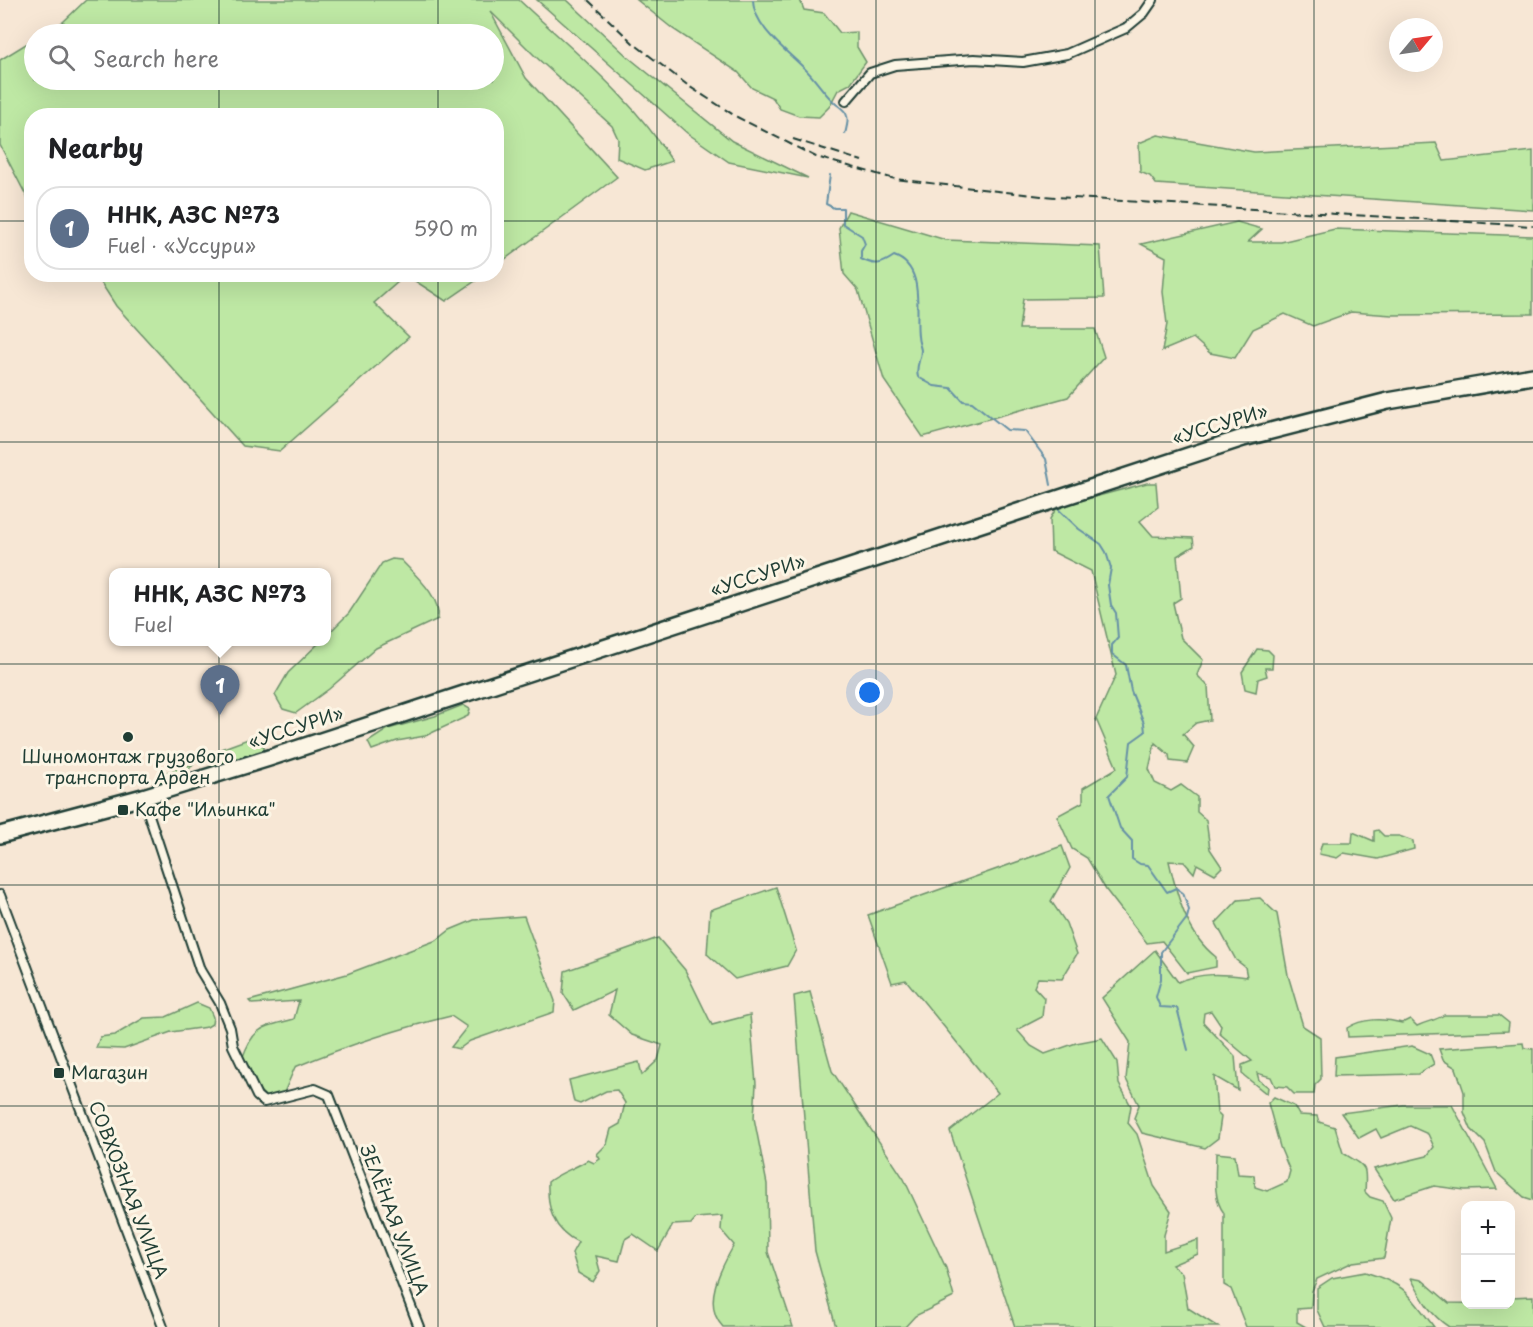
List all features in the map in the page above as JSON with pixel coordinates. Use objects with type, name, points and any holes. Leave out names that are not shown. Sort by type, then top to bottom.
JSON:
[{"type":"highway","name":"«УССУРИ»","points":[[0,835],[144,797],[1243,438],[1388,401],[1533,376]]},
{"type":"street","points":[[846,101],[870,73],[895,65],[974,59],[1023,62],[1045,60],[1074,52],[1126,28],[1144,13],[1153,0]]},
{"type":"street","name":"ЗЕЛЁНАЯ УЛИЦА","points":[[144,797],[200,970],[220,1003],[230,1028],[233,1046],[257,1096],[264,1102],[315,1089],[329,1095],[419,1327]]},
{"type":"street","name":"СОВХОЗНАЯ УЛИЦА","points":[[0,895],[163,1327]]},
{"type":"green space","points":[[86,0],[519,0],[620,96],[639,116],[672,161],[645,170],[617,158],[618,139],[612,126],[536,57],[490,11],[497,24],[60,24]]},
{"type":"green space","points":[[537,0],[567,0],[628,57],[732,141],[808,178],[729,162],[687,133]]},
{"type":"green space","points":[[637,0],[800,0],[804,10],[824,13],[840,33],[857,32],[857,47],[866,62],[850,84],[838,90],[829,107],[819,117],[799,116],[780,109],[773,98],[752,88],[738,72],[673,29]]},
{"type":"green space","points":[[504,37],[526,78],[617,177],[504,260],[504,108],[24,108],[24,191],[0,145],[0,60],[24,45],[24,90],[504,90]]},
{"type":"green space","points":[[1158,135],[1254,152],[1436,143],[1444,161],[1533,151],[1533,210],[1156,184],[1150,176],[1140,172],[1139,143]]},
{"type":"green space","points":[[848,211],[946,240],[1100,246],[1104,298],[1023,299],[1019,329],[1095,329],[1104,357],[1068,397],[923,437],[884,380],[858,290],[844,274],[839,228]]},
{"type":"green space","points":[[1237,222],[1262,229],[1248,242],[1281,242],[1335,229],[1533,236],[1533,314],[1392,315],[1351,312],[1313,326],[1285,314],[1253,329],[1235,358],[1210,353],[1193,338],[1162,351],[1167,324],[1163,292],[1166,257],[1141,244]]},
{"type":"green space","points":[[101,282],[398,282],[374,303],[409,337],[280,451],[243,446],[116,306]]},
{"type":"green space","points":[[417,282],[474,282],[446,301]]},
{"type":"green space","points":[[1147,483],[1156,483],[1158,507],[1140,521],[1153,536],[1193,538],[1194,546],[1177,556],[1181,598],[1173,603],[1181,638],[1203,660],[1197,675],[1208,686],[1210,720],[1196,723],[1183,734],[1194,747],[1187,763],[1170,761],[1169,755],[1155,743],[1149,769],[1155,783],[1171,791],[1181,785],[1197,797],[1197,812],[1206,820],[1210,849],[1222,867],[1215,874],[1197,864],[1194,873],[1184,862],[1169,861],[1180,901],[1190,926],[1206,948],[1216,957],[1216,967],[1187,973],[1162,941],[1147,943],[1106,890],[1087,858],[1072,849],[1057,816],[1083,802],[1083,788],[1117,768],[1096,719],[1116,675],[1091,571],[1051,551],[1050,519],[1057,507]]},
{"type":"green space","points":[[392,559],[401,560],[426,586],[436,602],[438,619],[376,648],[329,689],[296,713],[283,709],[275,695],[288,673],[316,646],[331,646],[331,631],[349,613],[382,563]]},
{"type":"green space","points":[[1257,649],[1268,650],[1273,655],[1272,668],[1265,668],[1267,676],[1258,679],[1256,692],[1245,689],[1242,672]]},
{"type":"green space","points":[[463,705],[470,709],[468,716],[425,736],[397,741],[372,750],[368,742],[388,729],[435,716]]},
{"type":"green space","points":[[248,739],[264,746],[264,751],[256,759],[214,768],[210,763],[221,749]]},
{"type":"green space","points":[[193,764],[184,776],[162,786],[158,780],[161,774]]},
{"type":"green space","points":[[1378,830],[1384,836],[1399,836],[1413,841],[1414,849],[1378,859],[1344,853],[1337,858],[1319,854],[1322,843],[1352,843],[1353,832],[1374,841],[1374,831]]},
{"type":"green space","points":[[1062,846],[1070,868],[1051,901],[1066,923],[1077,954],[1062,979],[1038,978],[1034,987],[1044,998],[1042,1017],[1017,1030],[1031,1046],[1045,1054],[1076,1043],[1102,1038],[1117,1062],[1119,1084],[1131,1106],[1128,1123],[1137,1134],[1154,1186],[1171,1211],[1164,1235],[1164,1251],[1198,1240],[1198,1254],[1172,1265],[1182,1273],[1188,1308],[1218,1327],[1015,1327],[950,1131],[998,1093],[906,980],[892,983],[868,915]]},
{"type":"green space","points":[[776,887],[796,950],[787,966],[735,979],[707,954],[710,910]]},
{"type":"green space","points":[[1260,898],[1277,914],[1288,975],[1303,1026],[1320,1037],[1321,1079],[1315,1085],[1314,1094],[1294,1094],[1287,1087],[1275,1086],[1271,1077],[1257,1073],[1259,1080],[1268,1087],[1267,1094],[1242,1074],[1242,1065],[1252,1061],[1219,1033],[1221,1026],[1211,1011],[1204,1013],[1203,1022],[1235,1056],[1238,1090],[1214,1076],[1217,1113],[1221,1117],[1218,1138],[1205,1148],[1142,1133],[1134,1118],[1139,1105],[1126,1079],[1130,1042],[1102,998],[1155,950],[1178,982],[1204,975],[1247,977],[1245,967],[1236,960],[1216,923],[1238,900]]},
{"type":"green space","points":[[524,916],[555,1001],[554,1012],[470,1041],[459,1049],[451,1047],[467,1027],[451,1016],[431,1021],[372,1038],[295,1067],[283,1095],[266,1097],[256,1087],[242,1059],[246,1048],[260,1030],[294,1019],[299,1001],[252,1004],[249,1001],[347,974],[437,940],[450,930],[474,920]]},
{"type":"green space","points":[[658,938],[685,970],[712,1025],[750,1015],[756,1084],[754,1118],[767,1184],[768,1252],[793,1327],[723,1327],[717,1318],[713,1297],[715,1286],[734,1245],[721,1230],[722,1216],[696,1218],[691,1224],[673,1225],[658,1251],[633,1234],[625,1239],[619,1261],[596,1256],[600,1271],[593,1282],[578,1273],[572,1253],[578,1242],[557,1225],[550,1210],[548,1182],[588,1160],[594,1163],[600,1159],[597,1154],[607,1144],[611,1129],[620,1124],[625,1103],[617,1090],[606,1091],[580,1104],[574,1102],[569,1080],[639,1062],[642,1075],[658,1060],[662,1045],[632,1035],[609,1015],[615,990],[574,1010],[563,993],[565,971]]},
{"type":"green space","points":[[810,992],[832,1071],[904,1179],[946,1268],[954,1297],[915,1316],[905,1327],[836,1327],[815,1251],[794,996]]},
{"type":"green space","points":[[197,1003],[209,1008],[213,1017],[212,1024],[207,1027],[171,1032],[124,1049],[96,1048],[100,1037],[115,1035],[144,1018],[166,1017]]},
{"type":"green space","points":[[1444,1015],[1499,1015],[1509,1023],[1508,1031],[1348,1037],[1347,1028],[1359,1022],[1388,1020],[1402,1023],[1410,1019],[1417,1026]]},
{"type":"green space","points":[[1523,1043],[1524,1048],[1533,1049],[1533,1200],[1524,1197],[1496,1172],[1485,1143],[1471,1129],[1464,1112],[1464,1092],[1456,1068],[1443,1060],[1439,1049]]},
{"type":"green space","points":[[1412,1046],[1430,1054],[1434,1064],[1418,1074],[1334,1076],[1335,1057]]},
{"type":"green space","points":[[1274,1097],[1294,1106],[1299,1115],[1317,1116],[1319,1122],[1335,1127],[1343,1153],[1361,1164],[1365,1171],[1365,1192],[1370,1197],[1383,1201],[1391,1218],[1384,1258],[1353,1262],[1317,1279],[1312,1291],[1311,1308],[1297,1309],[1297,1322],[1306,1327],[1246,1327],[1231,1289],[1224,1285],[1224,1213],[1216,1192],[1216,1153],[1235,1155],[1238,1174],[1254,1175],[1255,1187],[1267,1191],[1287,1182],[1290,1171],[1280,1147],[1268,1103]]},
{"type":"green space","points":[[1403,1105],[1452,1105],[1497,1189],[1465,1190],[1434,1186],[1394,1199],[1374,1169],[1427,1156],[1434,1147],[1428,1134],[1410,1126],[1381,1138],[1376,1129],[1359,1138],[1341,1113]]},
{"type":"green space","points":[[1365,1272],[1390,1281],[1406,1292],[1434,1327],[1325,1327],[1317,1310],[1317,1288],[1332,1278]]},
{"type":"green space","points":[[1411,1278],[1422,1280],[1449,1303],[1461,1303],[1461,1309],[1515,1309],[1515,1297],[1533,1296],[1533,1327],[1449,1327],[1431,1311]]},
{"type":"waterway","points":[[753,0],[755,10],[765,29],[845,112],[848,121],[845,134]]},
{"type":"waterway","points":[[830,175],[826,204],[834,208],[843,208],[843,224],[862,236],[865,244],[861,251],[861,259],[878,264],[894,256],[911,270],[917,291],[918,338],[921,350],[918,377],[934,386],[951,388],[963,401],[972,402],[1007,430],[1025,431],[1046,459],[1051,485]]},
{"type":"waterway","points":[[1058,509],[1079,529],[1101,544],[1111,568],[1108,585],[1111,605],[1116,613],[1118,638],[1112,645],[1112,654],[1126,665],[1131,691],[1144,723],[1145,732],[1131,742],[1127,777],[1109,795],[1120,828],[1132,841],[1132,859],[1140,864],[1148,865],[1167,892],[1176,888],[1183,893],[1189,910],[1187,918],[1161,952],[1161,979],[1156,997],[1160,1007],[1177,1008],[1188,1050]]},
{"type":"railway","points":[[588,0],[633,43],[690,87],[737,117],[816,157],[895,179],[1041,196],[1533,226]]},
{"type":"railway","points":[[793,139],[862,161]]},
{"type":"place","name":"ННК, АЗС №73","points":[[220,715]]},
{"type":"place","name":"Шиномонтаж грузового транспорта Арден","points":[[128,737]]},
{"type":"place","name":"Кафе \"Ильинка\"","points":[[123,810]]},
{"type":"place","name":"Магазин","points":[[59,1073]]}]
